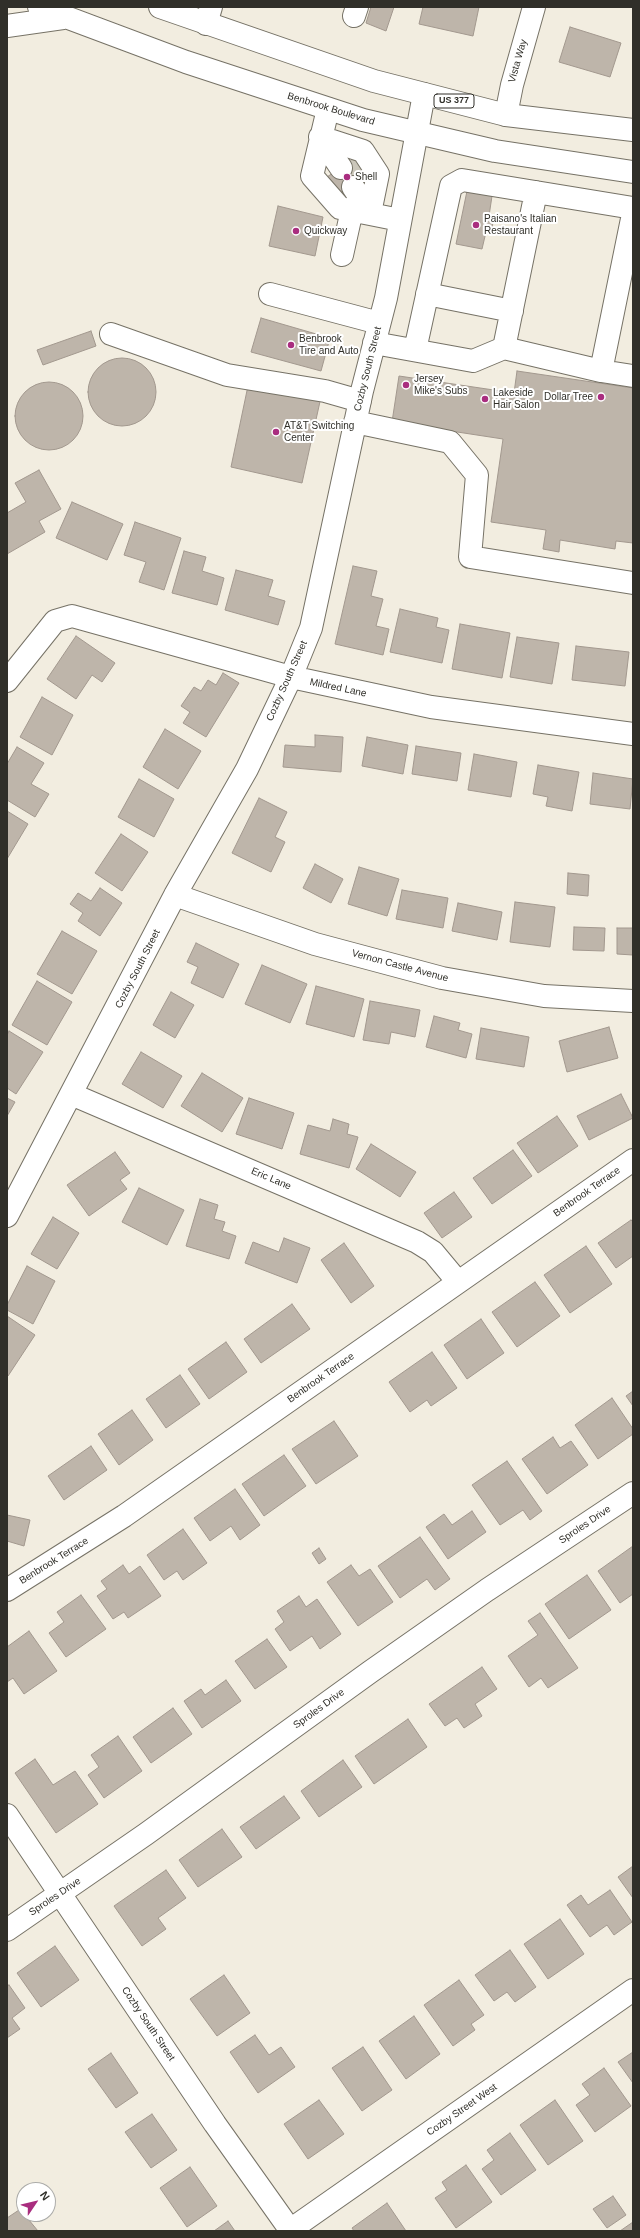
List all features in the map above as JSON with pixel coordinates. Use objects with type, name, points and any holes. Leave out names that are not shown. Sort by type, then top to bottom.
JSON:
[{"type":"main road","name":"Benbrook Boulevard","points":[[38,7],[64,18],[186,62],[328,109],[496,151],[633,172]]},
{"type":"main road","name":"US 377","points":[[160,7],[209,15],[374,82],[506,115],[633,130]]},
{"type":"main road","name":"Vista Way","points":[[506,115],[512,85],[534,7]]},
{"type":"main road","points":[[7,26],[64,18]]},
{"type":"main road","name":"Cozby South Street","points":[[7,1216],[176,895],[247,769],[291,677],[310,628],[355,422],[377,333],[424,94]]},
{"type":"main road","points":[[328,109],[320,137],[312,176],[340,208],[400,220]]},
{"type":"main road","points":[[320,137],[346,165]]},
{"type":"main road","points":[[320,137],[363,151],[378,174],[342,255]]},
{"type":"main road","points":[[415,350],[451,186],[462,180],[633,208]]},
{"type":"main road","points":[[358,183],[361,212]]},
{"type":"main road","points":[[504,348],[536,192]]},
{"type":"main road","points":[[602,371],[633,214]]},
{"type":"main road","points":[[270,294],[377,333],[415,350],[473,361],[504,348],[602,371],[633,376]]},
{"type":"main road","points":[[427,294],[512,311]]},
{"type":"main road","points":[[111,334],[226,374],[324,391],[360,401]]},
{"type":"main road","points":[[355,422],[450,442],[477,475],[470,557],[633,583]]},
{"type":"main road","name":"Mildred Lane","points":[[7,681],[55,621],[72,616],[291,677],[431,708],[633,734]]},
{"type":"main road","name":"Vernon Castle Avenue","points":[[176,895],[315,944],[442,978],[544,996],[633,1001]]},
{"type":"main road","name":"Eric Lane","points":[[71,1094],[417,1242],[433,1252],[458,1282]]},
{"type":"main road","name":"Benbrook Terrace","points":[[7,1590],[124,1516],[633,1160]]},
{"type":"main road","name":"Sproles Drive","points":[[7,1930],[146,1834],[370,1672],[487,1590],[633,1493]]},
{"type":"main road","name":"Cozby South Street","points":[[7,1815],[215,2124],[291,2230]]},
{"type":"main road","name":"Cozby Street West","points":[[291,2230],[633,1990]]},
{"type":"building","points":[[371,7],[394,7],[386,31],[366,23]]},
{"type":"building","points":[[423,7],[479,7],[473,36],[419,24]]},
{"type":"building","points":[[570,27],[621,43],[610,77],[559,62]]},
{"type":"building","name":"Shell","points":[[355,158],[368,177],[339,196],[327,177]]},
{"type":"building","name":"Paisano's Italian Restaurant","points":[[467,191],[492,196],[489,216],[494,217],[491,233],[486,232],[482,249],[456,244]]},
{"type":"building","name":"Quickway","points":[[278,206],[323,217],[315,256],[269,246]]},
{"type":"building","name":"Benbrook Tire and Auto","points":[[261,318],[330,338],[321,371],[251,352]]},
{"type":"building","points":[[91,331],[96,346],[43,365],[37,350]]},
{"type":"building","points":[[115,358],[129,358],[141,363],[151,373],[156,385],[156,399],[151,411],[141,421],[129,426],[115,426],[103,421],[93,411],[88,399],[88,385],[93,373],[103,363]]},
{"type":"building","points":[[517,371],[633,388],[633,543],[616,541],[615,549],[560,540],[559,552],[543,549],[546,530],[491,522],[503,439],[392,422],[399,376],[514,393]]},
{"type":"building","name":"AT&T Switching Center","points":[[249,381],[321,397],[302,483],[231,467]]},
{"type":"building","points":[[42,382],[56,382],[68,387],[78,397],[83,409],[83,423],[78,435],[68,445],[56,450],[42,450],[30,445],[20,435],[15,423],[15,409],[20,397],[30,387]]},
{"type":"building","points":[[39,470],[61,509],[39,521],[45,532],[7,554],[7,513],[26,502],[15,483]]},
{"type":"building","points":[[72,502],[123,524],[107,560],[56,538]]},
{"type":"building","points":[[135,522],[181,538],[164,590],[139,582],[146,562],[124,555]]},
{"type":"building","points":[[184,551],[206,557],[202,571],[224,578],[217,605],[172,593]]},
{"type":"building","points":[[353,566],[377,571],[371,596],[383,599],[376,626],[389,629],[383,655],[335,644]]},
{"type":"building","points":[[236,570],[273,580],[268,596],[285,601],[278,625],[225,610]]},
{"type":"building","points":[[400,609],[438,618],[436,627],[449,630],[442,663],[390,652]]},
{"type":"building","points":[[460,624],[510,633],[502,678],[452,669]]},
{"type":"building","points":[[76,636],[115,663],[102,682],[92,675],[76,699],[47,679]]},
{"type":"building","points":[[517,637],[559,643],[552,684],[510,677]]},
{"type":"building","points":[[576,646],[629,652],[625,686],[572,680]]},
{"type":"building","points":[[223,673],[239,683],[206,737],[183,723],[190,712],[181,706],[194,687],[201,691],[208,680],[216,685]]},
{"type":"building","points":[[42,697],[73,715],[52,755],[20,737]]},
{"type":"building","points":[[165,729],[201,751],[178,789],[143,767]]},
{"type":"building","points":[[315,735],[343,737],[341,772],[283,767],[285,745],[315,747]]},
{"type":"building","points":[[367,737],[408,745],[403,774],[362,766]]},
{"type":"building","points":[[416,746],[461,753],[457,781],[412,774]]},
{"type":"building","points":[[17,747],[44,763],[31,784],[49,794],[35,817],[7,800],[7,764]]},
{"type":"building","points":[[474,754],[517,762],[511,797],[468,790]]},
{"type":"building","points":[[538,765],[579,772],[572,811],[546,806],[548,797],[533,794]]},
{"type":"building","points":[[593,773],[633,779],[630,809],[590,804]]},
{"type":"building","points":[[139,779],[174,799],[154,837],[118,817]]},
{"type":"building","points":[[259,798],[287,812],[275,837],[285,842],[271,872],[232,853]]},
{"type":"building","points":[[7,811],[28,824],[7,859]]},
{"type":"building","points":[[121,834],[148,852],[122,891],[95,873]]},
{"type":"building","points":[[315,864],[343,879],[331,903],[303,888]]},
{"type":"building","points":[[359,867],[399,879],[387,916],[348,904]]},
{"type":"building","points":[[568,873],[589,875],[588,896],[567,894]]},
{"type":"building","points":[[100,888],[122,903],[100,936],[78,921],[83,913],[70,904],[78,893],[91,901]]},
{"type":"building","points":[[402,890],[448,898],[443,928],[396,919]]},
{"type":"building","points":[[515,902],[555,907],[550,947],[510,942]]},
{"type":"building","points":[[458,903],[502,912],[497,940],[452,931]]},
{"type":"building","points":[[574,927],[605,928],[604,951],[573,950]]},
{"type":"building","points":[[617,928],[633,928],[633,955],[617,954]]},
{"type":"building","points":[[62,931],[97,951],[72,994],[37,974]]},
{"type":"building","points":[[196,943],[239,964],[223,998],[191,983],[198,967],[187,962]]},
{"type":"building","points":[[262,965],[307,984],[290,1023],[245,1004]]},
{"type":"building","points":[[37,981],[72,1002],[47,1045],[12,1025]]},
{"type":"building","points":[[316,986],[364,999],[354,1037],[306,1024]]},
{"type":"building","points":[[171,992],[194,1005],[175,1038],[153,1025]]},
{"type":"building","points":[[370,1001],[420,1010],[415,1037],[391,1032],[389,1044],[363,1040]]},
{"type":"building","points":[[434,1016],[460,1023],[458,1030],[472,1034],[466,1058],[426,1047]]},
{"type":"building","points":[[609,1027],[618,1058],[567,1072],[559,1041]]},
{"type":"building","points":[[481,1028],[529,1037],[524,1067],[476,1059]]},
{"type":"building","points":[[9,1031],[43,1052],[16,1094],[7,1088],[7,1035]]},
{"type":"building","points":[[141,1052],[182,1076],[163,1108],[122,1084]]},
{"type":"building","points":[[202,1073],[243,1098],[222,1132],[181,1106]]},
{"type":"building","points":[[621,1094],[633,1118],[589,1140],[577,1116]]},
{"type":"building","points":[[7,1098],[15,1102],[7,1116]]},
{"type":"building","points":[[249,1098],[294,1113],[282,1149],[236,1134]]},
{"type":"building","points":[[557,1116],[578,1146],[538,1173],[517,1143]]},
{"type":"building","points":[[333,1119],[349,1124],[347,1134],[358,1137],[349,1168],[300,1154],[308,1125],[330,1131]]},
{"type":"building","points":[[371,1144],[416,1172],[400,1197],[356,1169]]},
{"type":"building","points":[[513,1150],[532,1176],[492,1204],[473,1178]]},
{"type":"building","points":[[115,1152],[130,1173],[120,1180],[127,1189],[89,1216],[67,1185]]},
{"type":"building","points":[[139,1188],[184,1210],[167,1245],[122,1222]]},
{"type":"building","points":[[454,1192],[472,1217],[442,1238],[424,1213]]},
{"type":"building","points":[[200,1199],[218,1205],[214,1219],[225,1222],[222,1231],[236,1236],[229,1259],[186,1246]]},
{"type":"building","points":[[53,1217],[79,1233],[57,1269],[31,1254]]},
{"type":"building","points":[[631,1220],[633,1222],[633,1256],[616,1268],[598,1243]]},
{"type":"building","points":[[284,1238],[310,1248],[297,1283],[245,1263],[253,1242],[279,1252]]},
{"type":"building","points":[[344,1243],[374,1286],[351,1303],[321,1260]]},
{"type":"building","points":[[586,1246],[612,1284],[570,1313],[544,1275]]},
{"type":"building","points":[[27,1266],[55,1281],[33,1324],[7,1310],[7,1305]]},
{"type":"building","points":[[535,1282],[560,1316],[517,1347],[492,1312]]},
{"type":"building","points":[[292,1304],[310,1329],[261,1363],[244,1339]]},
{"type":"building","points":[[7,1316],[35,1335],[8,1376],[7,1375]]},
{"type":"building","points":[[481,1319],[504,1353],[467,1379],[444,1345]]},
{"type":"building","points":[[226,1342],[247,1372],[209,1399],[188,1369]]},
{"type":"building","points":[[432,1352],[457,1388],[431,1406],[427,1400],[410,1412],[389,1382]]},
{"type":"building","points":[[180,1375],[200,1404],[166,1428],[146,1399]]},
{"type":"building","points":[[633,1391],[633,1406],[626,1396]]},
{"type":"building","points":[[612,1398],[633,1429],[633,1434],[598,1459],[575,1425]]},
{"type":"building","points":[[132,1410],[153,1440],[119,1465],[98,1434]]},
{"type":"building","points":[[334,1421],[358,1456],[316,1484],[292,1449]]},
{"type":"building","points":[[553,1437],[560,1448],[571,1441],[588,1465],[547,1494],[522,1459]]},
{"type":"building","points":[[91,1446],[107,1470],[64,1500],[48,1476]]},
{"type":"building","points":[[284,1455],[306,1486],[264,1516],[242,1484]]},
{"type":"building","points":[[507,1461],[542,1511],[530,1520],[523,1510],[500,1525],[472,1485]]},
{"type":"building","points":[[235,1489],[260,1525],[240,1540],[231,1526],[210,1541],[194,1518]]},
{"type":"building","points":[[472,1511],[486,1532],[448,1559],[426,1527],[444,1514],[452,1525]]},
{"type":"building","points":[[7,1515],[30,1520],[24,1546],[7,1541]]},
{"type":"building","points":[[183,1529],[207,1563],[183,1580],[177,1571],[164,1580],[147,1555]]},
{"type":"building","points":[[420,1537],[450,1579],[435,1590],[427,1579],[400,1598],[378,1566]]},
{"type":"building","points":[[633,1546],[633,1594],[620,1603],[598,1571]]},
{"type":"building","points":[[319,1548],[326,1559],[319,1564],[312,1553]]},
{"type":"building","points":[[123,1565],[129,1574],[140,1566],[161,1596],[128,1618],[124,1612],[113,1619],[97,1596],[107,1589],[101,1581]]},
{"type":"building","points":[[351,1565],[359,1576],[370,1569],[393,1602],[358,1626],[327,1582]]},
{"type":"building","points":[[587,1575],[611,1610],[569,1639],[545,1604]]},
{"type":"building","points":[[81,1595],[106,1629],[66,1657],[49,1633],[64,1622],[57,1612]]},
{"type":"building","points":[[299,1596],[306,1607],[317,1599],[341,1634],[320,1649],[312,1636],[290,1651],[275,1629],[284,1622],[277,1611]]},
{"type":"building","points":[[540,1613],[578,1668],[548,1688],[541,1678],[529,1687],[508,1656],[538,1635],[528,1621]]},
{"type":"building","points":[[29,1631],[57,1671],[24,1694],[13,1678],[7,1682],[7,1647]]},
{"type":"building","points":[[267,1639],[287,1667],[255,1689],[235,1661]]},
{"type":"building","points":[[482,1667],[497,1689],[475,1704],[482,1716],[464,1728],[457,1718],[445,1726],[429,1704]]},
{"type":"building","points":[[226,1680],[241,1701],[202,1728],[184,1701],[201,1689],[205,1695]]},
{"type":"building","points":[[173,1708],[192,1734],[151,1763],[133,1737]]},
{"type":"building","points":[[408,1719],[427,1747],[374,1784],[355,1756]]},
{"type":"building","points":[[118,1736],[142,1771],[104,1798],[88,1775],[99,1767],[91,1755]]},
{"type":"building","points":[[35,1759],[53,1785],[75,1771],[98,1804],[56,1833],[15,1773]]},
{"type":"building","points":[[343,1760],[362,1787],[319,1817],[301,1791]]},
{"type":"building","points":[[284,1796],[300,1818],[256,1849],[240,1827]]},
{"type":"building","points":[[222,1829],[242,1857],[198,1887],[179,1860]]},
{"type":"building","points":[[633,1866],[633,1898],[618,1877]]},
{"type":"building","points":[[166,1870],[186,1898],[158,1918],[166,1929],[142,1946],[114,1906]]},
{"type":"building","points":[[610,1890],[632,1922],[614,1935],[607,1925],[590,1937],[567,1905],[581,1895],[588,1905]]},
{"type":"building","points":[[560,1919],[584,1954],[548,1979],[524,1944]]},
{"type":"building","points":[[55,1946],[79,1980],[41,2007],[17,1973]]},
{"type":"building","points":[[510,1950],[536,1987],[515,2002],[507,1992],[494,2001],[475,1975]]},
{"type":"building","points":[[224,1975],[250,2013],[217,2036],[190,1999]]},
{"type":"building","points":[[459,1980],[484,2015],[471,2024],[475,2030],[453,2046],[424,2005]]},
{"type":"building","points":[[9,1985],[25,2008],[12,2018],[20,2029],[7,2038],[7,1986]]},
{"type":"building","points":[[414,2016],[440,2054],[406,2079],[379,2041]]},
{"type":"building","points":[[255,2035],[269,2055],[281,2047],[295,2067],[258,2093],[230,2052]]},
{"type":"building","points":[[363,2047],[392,2090],[362,2111],[332,2068]]},
{"type":"building","points":[[633,2052],[633,2083],[618,2062]]},
{"type":"building","points":[[111,2053],[138,2093],[116,2108],[88,2069]]},
{"type":"building","points":[[604,2068],[631,2106],[595,2132],[576,2105],[590,2095],[582,2084]]},
{"type":"building","points":[[319,2100],[344,2134],[308,2159],[284,2124]]},
{"type":"building","points":[[555,2100],[583,2141],[548,2165],[520,2125]]},
{"type":"building","points":[[152,2114],[177,2150],[151,2168],[125,2132]]},
{"type":"building","points":[[510,2133],[536,2170],[501,2195],[482,2169],[494,2160],[487,2150]]},
{"type":"building","points":[[466,2165],[492,2202],[456,2228],[435,2198],[447,2190],[442,2182]]},
{"type":"building","points":[[190,2167],[217,2206],[187,2227],[160,2188]]},
{"type":"building","points":[[613,2196],[626,2215],[607,2228],[593,2209]]},
{"type":"building","points":[[387,2203],[406,2231],[354,2231],[352,2228]]},
{"type":"building","points":[[16,2212],[16,2222],[31,2222],[38,2231],[7,2231],[7,2218]]},
{"type":"building","points":[[228,2221],[235,2231],[214,2231]]},
{"type":"building","points":[[633,2222],[633,2231],[620,2231]]},
{"type":"tunnel","points":[[350,161],[362,180]]},
{"type":"place","name":"Shell","points":[[347,177]]},
{"type":"place","name":"Paisano's Italian Restaurant","points":[[476,225]]},
{"type":"place","name":"Quickway","points":[[296,231]]},
{"type":"place","name":"Benbrook Tire and Auto","points":[[291,345]]},
{"type":"place","name":"Jersey Mike's Subs","points":[[406,385]]},
{"type":"place","name":"Dollar Tree","points":[[601,397]]},
{"type":"place","name":"Lakeside Hair Salon","points":[[485,399]]},
{"type":"place","name":"AT&T Switching Center","points":[[276,432]]}]
